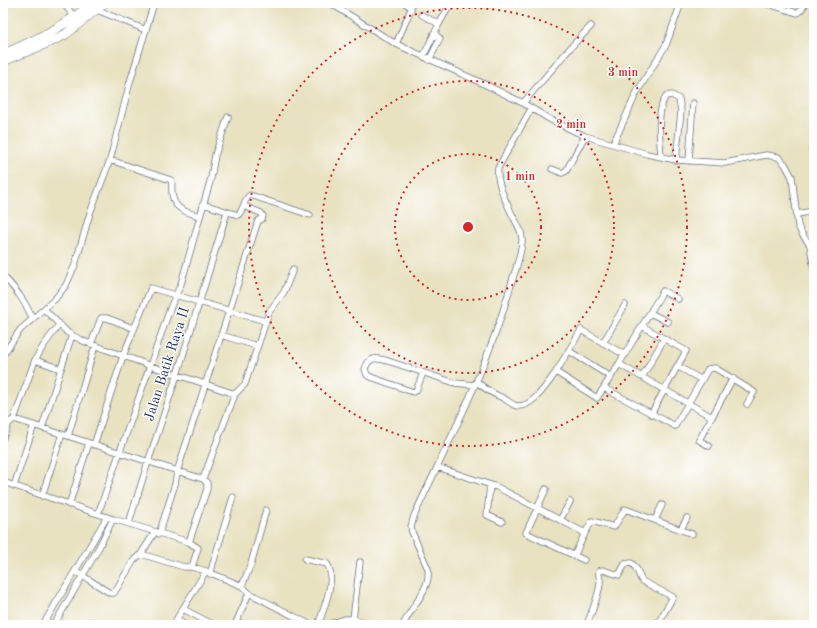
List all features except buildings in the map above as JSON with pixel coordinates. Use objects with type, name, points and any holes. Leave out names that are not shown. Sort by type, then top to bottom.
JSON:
[{"type":"main road","points":[[3,54],[47,35],[94,6],[104,3]]},
{"type":"main road","points":[[3,61],[59,37],[94,6]]},
{"type":"street","points":[[63,3],[75,17]]},
{"type":"street","points":[[3,355],[20,330],[33,320],[66,285],[75,265],[90,213],[110,160],[130,82],[154,3]]},
{"type":"street","points":[[330,3],[341,6],[396,44],[482,83],[523,103],[561,126],[585,136],[648,154],[676,160],[725,163],[766,155],[775,156],[786,164],[792,178],[798,226],[811,249],[814,269]]},
{"type":"street","points":[[396,44],[411,9],[411,7],[405,3]]},
{"type":"street","points":[[423,57],[434,33],[451,3]]},
{"type":"street","points":[[613,144],[637,92],[666,45],[681,3]]},
{"type":"street","points":[[765,3],[797,13],[802,10],[806,3]]},
{"type":"street","points":[[94,6],[146,30]]},
{"type":"street","points":[[422,15],[439,24]]},
{"type":"street","points":[[523,103],[576,41],[591,26]]},
{"type":"street","points":[[429,60],[440,39],[434,33]]},
{"type":"street","points":[[661,157],[659,140],[660,110],[662,101],[666,96],[672,95],[679,99],[681,111],[676,160]]},
{"type":"street","points":[[689,161],[693,103]]},
{"type":"street","points":[[403,625],[429,579],[428,569],[413,537],[411,527],[414,516],[476,384],[501,320],[522,240],[520,230],[510,210],[497,176],[498,168],[531,109]]},
{"type":"street","points":[[98,514],[176,294],[181,284],[211,178],[215,155],[228,117]]},
{"type":"street","points":[[552,169],[562,173],[566,171],[585,136]]},
{"type":"street","points":[[110,160],[171,180],[172,197],[178,208],[187,213],[200,216]]},
{"type":"street","points":[[203,204],[240,215],[248,196],[253,195],[310,215]]},
{"type":"street","points":[[75,571],[110,593],[114,593],[134,560],[141,554],[157,533],[175,484],[177,472],[258,221],[262,219],[263,216],[261,213],[244,206]]},
{"type":"street","points":[[797,214],[814,211]]},
{"type":"street","name":"Jalan Batik Raya II","points":[[129,524],[148,462],[178,375],[227,212]]},
{"type":"street","points":[[203,479],[235,394],[245,384],[265,321],[269,312],[284,292],[293,268]]},
{"type":"street","points":[[3,277],[25,302],[33,320]]},
{"type":"street","points":[[69,505],[123,356],[151,288],[265,321]]},
{"type":"street","points":[[556,372],[597,398],[625,355],[663,291],[678,299]]},
{"type":"street","points":[[603,342],[625,305]]},
{"type":"street","points":[[44,309],[72,336],[83,341],[151,366],[235,394]]},
{"type":"street","points":[[650,313],[668,322]]},
{"type":"street","points":[[68,436],[101,318],[107,318],[134,328]]},
{"type":"street","points":[[3,438],[9,423],[14,418],[35,360],[44,344],[59,325]]},
{"type":"street","points":[[642,326],[686,351],[652,414]]},
{"type":"street","points":[[423,373],[416,391],[413,392],[371,377],[367,375],[365,369],[369,361],[373,358],[378,358],[455,383],[476,384],[514,405],[525,405],[537,397],[556,372],[581,330],[625,355]]},
{"type":"street","points":[[221,335],[257,346]]},
{"type":"street","points":[[42,428],[72,336]]},
{"type":"street","points":[[642,377],[664,339]]},
{"type":"street","points":[[569,351],[611,377]]},
{"type":"street","points":[[35,360],[61,369]]},
{"type":"street","points":[[619,364],[712,417]]},
{"type":"street","points":[[678,366],[702,380]]},
{"type":"street","points":[[604,388],[675,426],[708,369],[715,368],[754,392],[747,404]]},
{"type":"street","points":[[709,446],[699,440],[733,378]]},
{"type":"street","points":[[14,418],[177,472],[203,479],[207,483],[207,489],[189,542]]},
{"type":"street","points":[[14,486],[34,425]]},
{"type":"street","points":[[42,496],[62,434]]},
{"type":"street","points":[[437,467],[497,487],[585,533]]},
{"type":"street","points":[[3,482],[69,505],[189,542],[198,548],[192,567]]},
{"type":"street","points":[[490,485],[487,515],[502,522]]},
{"type":"street","points":[[546,489],[526,533],[584,560]]},
{"type":"street","points":[[173,625],[208,572],[234,497]]},
{"type":"street","points":[[560,520],[570,502]]},
{"type":"street","points":[[655,520],[662,505]]},
{"type":"street","points":[[574,556],[592,521],[614,527],[625,509],[692,534]]},
{"type":"street","points":[[242,586],[251,564],[266,510]]},
{"type":"street","points":[[43,625],[91,544],[110,518]]},
{"type":"street","points":[[54,625],[98,548],[110,518]]},
{"type":"street","points":[[681,529],[687,518]]},
{"type":"street","points":[[91,544],[98,548]]},
{"type":"street","points":[[141,554],[184,567],[192,567],[208,572],[242,586],[249,593],[311,625]]},
{"type":"street","points":[[305,559],[326,564],[330,570],[328,597],[318,625]]},
{"type":"street","points":[[354,619],[360,562]]},
{"type":"street","points":[[587,625],[598,594],[600,581],[598,576],[599,571],[603,570],[619,575],[625,564],[628,563],[635,566],[642,581],[673,597],[657,625]]},
{"type":"street","points":[[235,625],[249,593]]},
{"type":"street","points":[[55,605],[62,611]]},
{"type":"street","points":[[183,609],[214,625]]},
{"type":"street","points":[[177,619],[185,625]]},
{"type":"street","points":[[326,625],[345,619],[354,619],[374,625]]}]
